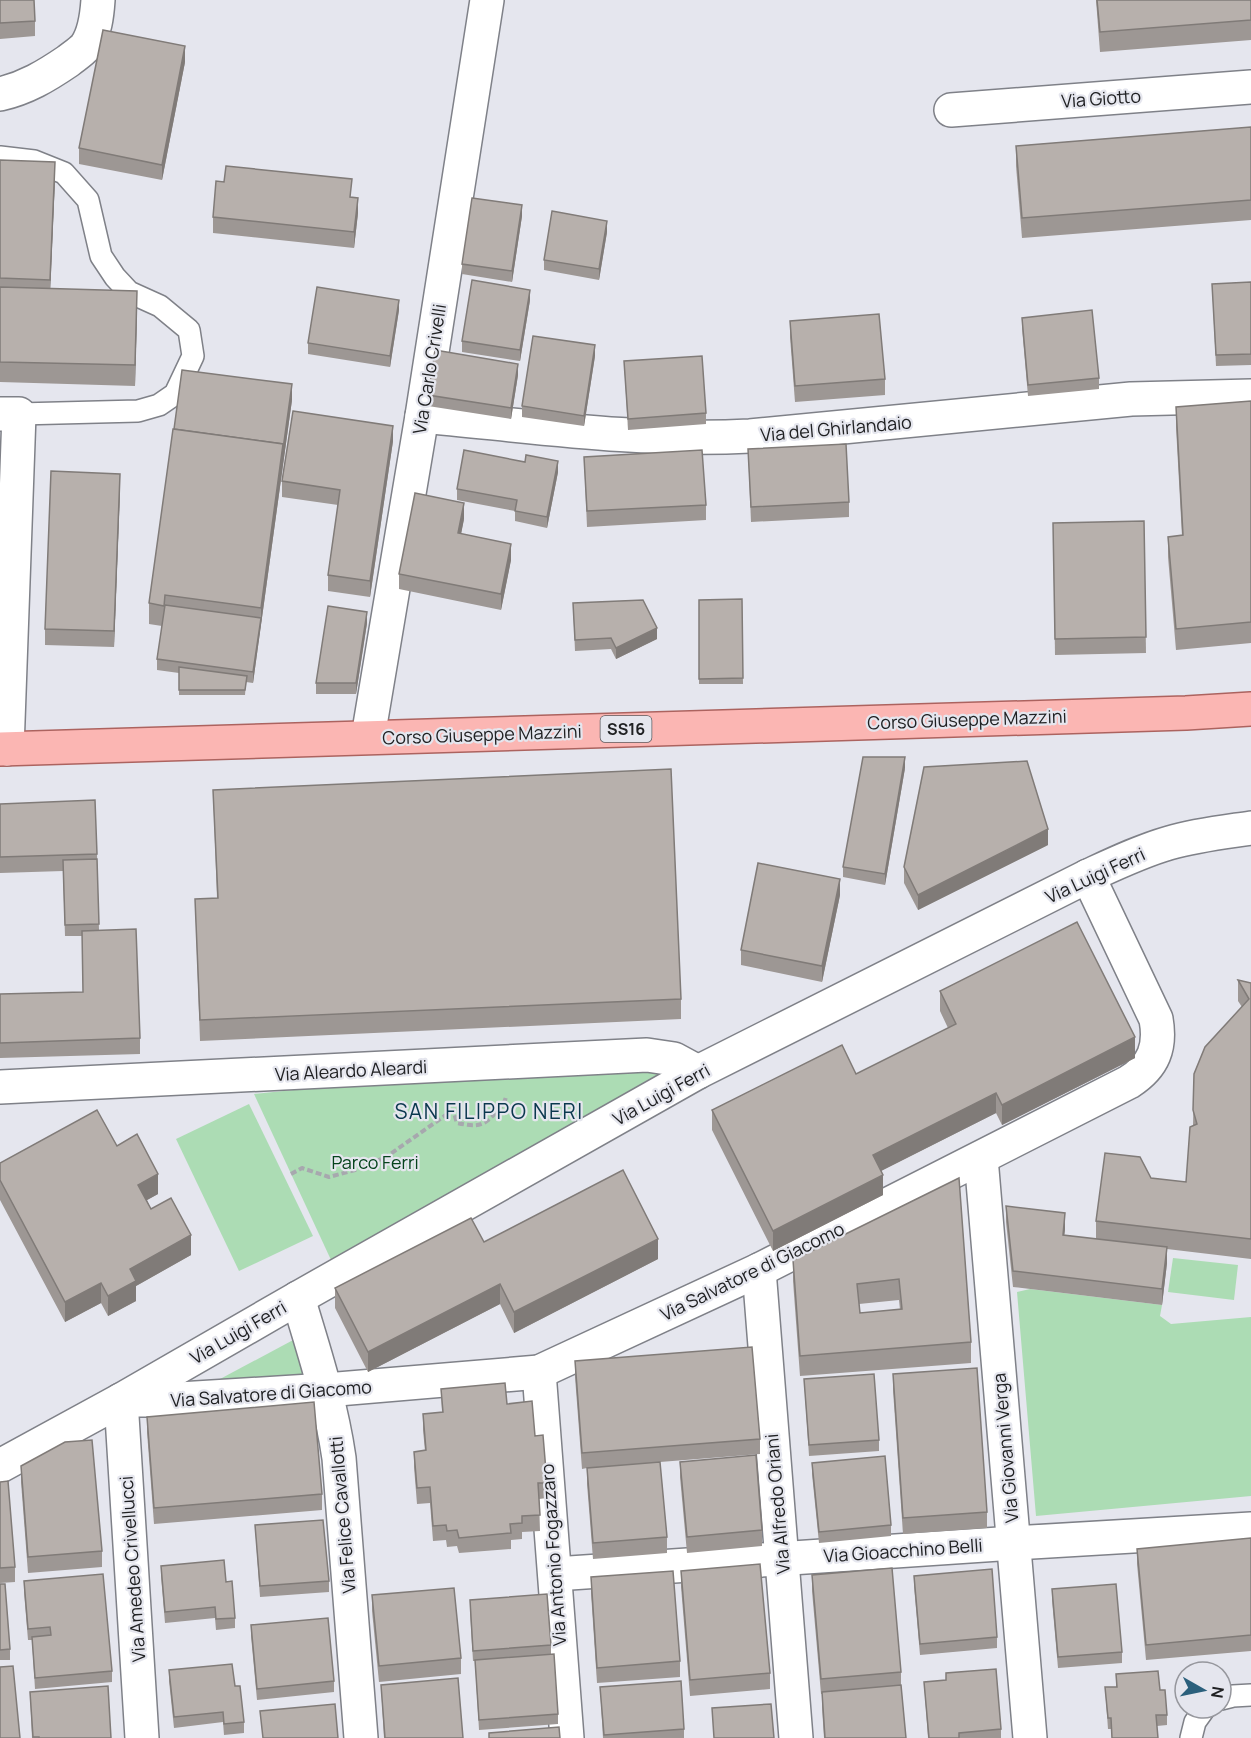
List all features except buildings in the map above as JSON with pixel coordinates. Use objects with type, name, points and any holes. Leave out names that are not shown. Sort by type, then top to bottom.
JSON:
[{"type":"main road","name":"Corso Giuseppe Mazzini","points":[[4,749],[1186,713],[1251,709]]},
{"type":"street","points":[[0,94],[23,88],[44,77],[86,46],[94,26],[98,0]]},
{"type":"street","name":"Via Carlo Crivelli","points":[[368,737],[422,416],[487,0]]},
{"type":"street","name":"Via Giotto","points":[[951,110],[1251,87]]},
{"type":"street","name":"Via del Ghirlandaio","points":[[422,416],[630,435],[696,438],[762,435],[1131,399],[1251,396]]},
{"type":"street","points":[[4,749],[10,414]]},
{"type":"street","name":"Via Luigi Ferri","points":[[0,1466],[121,1400],[698,1072],[1134,855],[1202,835],[1251,828]]},
{"type":"street","name":"Via Salvatore di Giacomo","points":[[121,1400],[163,1400],[326,1390],[539,1372],[759,1270],[1129,1082],[1143,1071],[1154,1054],[1158,1043],[1156,1019],[1088,876]]},
{"type":"street","name":"Via Aleardo Aleardi","points":[[0,1088],[653,1055],[674,1059],[698,1072]]},
{"type":"street","name":"Via Giovanni Verga","points":[[981,1158],[1030,1738]]},
{"type":"street","name":"Via Alfredo Oriani","points":[[759,1270],[796,1738]]},
{"type":"street","name":"Via Felice Cavallotti","points":[[298,1298],[326,1390],[339,1458],[361,1738]]},
{"type":"street","name":"Via Antonio Fogazzaro","points":[[539,1372],[567,1738]]},
{"type":"street","name":"Via Amedeo Crivellucci","points":[[121,1400],[142,1738]]},
{"type":"street","name":"Via Gioacchino Belli","points":[[555,1574],[1251,1529]]},
{"type":"lane","points":[[0,158],[34,161],[64,173],[88,200],[101,256],[115,277],[129,292],[160,306],[189,330],[193,356],[175,394],[159,405],[138,411],[10,414]]},
{"type":"lane","points":[[1233,1696],[1251,1695]]},
{"type":"lane","points":[[1191,1738],[1196,1720]]},
{"type":"path","points":[[291,1174],[302,1168],[329,1177],[386,1158],[453,1110],[457,1123],[472,1126],[488,1122],[506,1100],[506,1085],[501,1069],[503,1062]]},
{"type":"green space","name":"Parco Ferri","points":[[628,1056],[698,1072],[338,1275],[254,1094]]},
{"type":"green space","points":[[249,1104],[313,1236],[239,1271],[176,1139]]},
{"type":"green space","points":[[1173,1258],[1238,1265],[1234,1300],[1168,1292]]},
{"type":"green space","points":[[1030,1289],[1162,1305],[1160,1316],[1171,1324],[1251,1317],[1251,1496],[1036,1516],[1017,1292]]},
{"type":"green space","points":[[295,1339],[311,1378],[207,1386]]},
{"type":"district","name":"SAN FILIPPO NERI","points":[[489,1111]]}]
